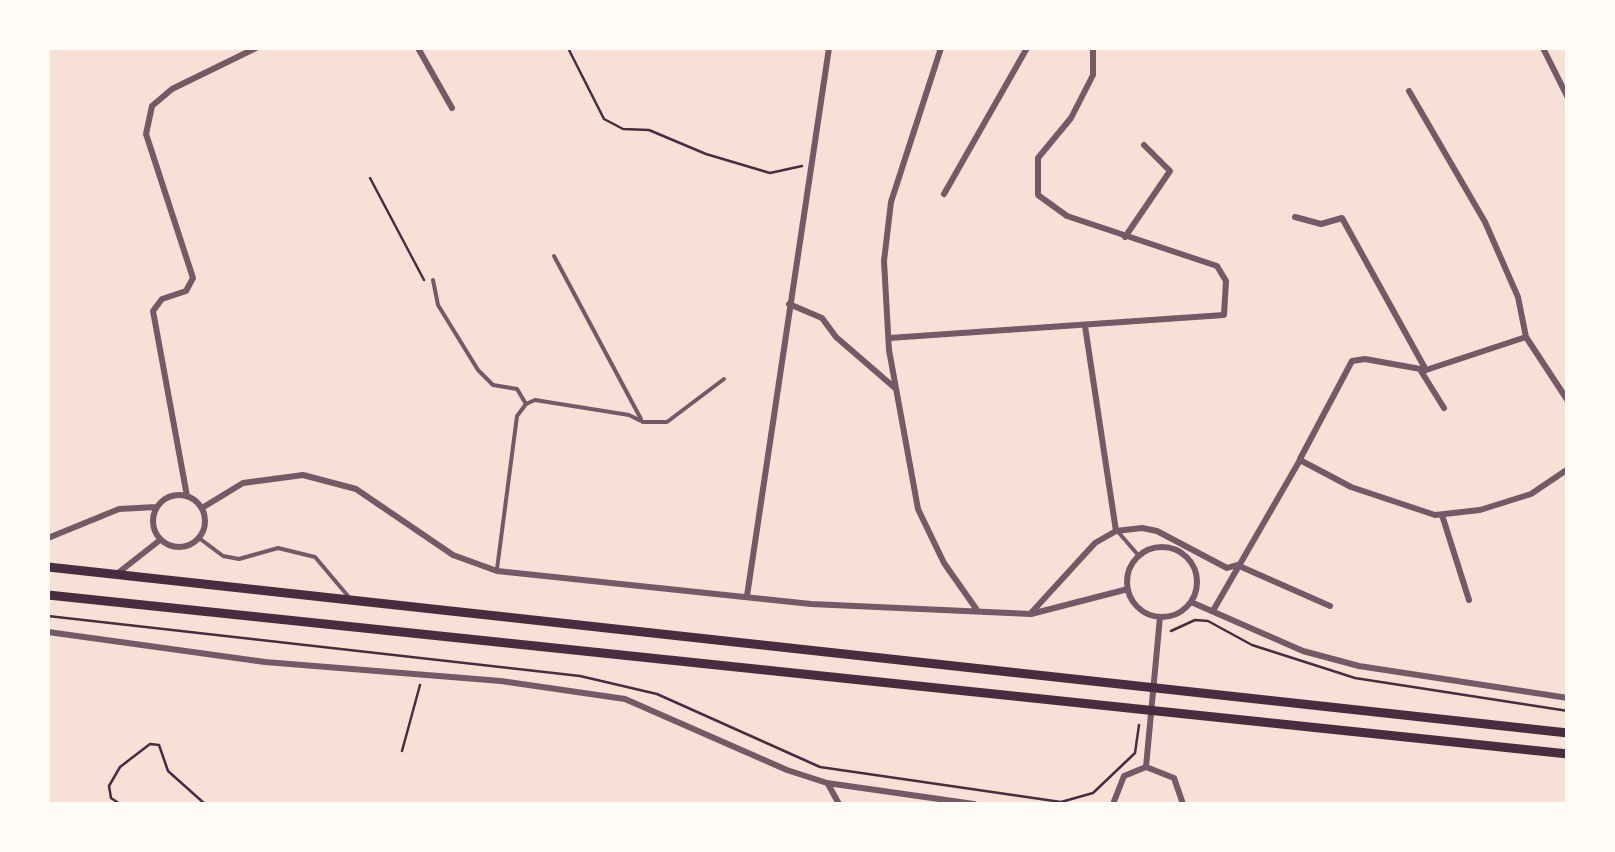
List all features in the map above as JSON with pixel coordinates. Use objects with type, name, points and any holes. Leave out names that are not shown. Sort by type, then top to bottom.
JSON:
[{"type":"main road","points":[[48,568],[1568,732]]},
{"type":"main road","points":[[48,596],[1568,754]]},
{"type":"street","points":[[188,496],[164,499],[156,508],[152,524],[160,540],[178,547],[198,538],[205,526],[202,508],[188,496],[152,324],[157,303],[190,288],[193,278],[146,134],[152,106],[172,89],[256,48]]},
{"type":"street","points":[[418,48],[452,108]]},
{"type":"street","points":[[747,596],[829,48]]},
{"type":"street","points":[[942,48],[891,202],[884,262],[888,338],[918,509],[944,564],[978,612]]},
{"type":"street","points":[[944,194],[1027,48]]},
{"type":"street","points":[[888,338],[1224,315],[1226,280],[1217,266],[1067,216],[1038,195],[1038,158],[1071,118],[1094,75],[1093,48]]},
{"type":"street","points":[[1543,48],[1568,98]]},
{"type":"street","points":[[1409,91],[1485,222],[1518,297],[1526,337],[1568,402]]},
{"type":"street","points":[[1124,238],[1170,171],[1144,145]]},
{"type":"street","points":[[1295,216],[1321,224],[1342,218],[1444,408]]},
{"type":"street","points":[[788,304],[822,318],[836,336],[896,389]]},
{"type":"street","points":[[1085,326],[1116,531]]},
{"type":"street","points":[[1214,609],[1352,362],[1366,359],[1423,370],[1526,337]]},
{"type":"street","points":[[1300,460],[1391,503],[1442,515],[1480,510],[1531,494],[1568,470]]},
{"type":"street","points":[[202,508],[243,483],[303,475],[356,490],[453,555],[497,571],[811,604],[1030,614],[1128,589]]},
{"type":"street","points":[[48,538],[119,508],[156,508]]},
{"type":"street","points":[[1442,515],[1469,600]]},
{"type":"street","points":[[1030,614],[1096,543],[1116,531],[1157,531],[1226,568],[1237,565],[1330,606]]},
{"type":"street","points":[[116,575],[160,540]]},
{"type":"street","points":[[1162,546],[1186,555],[1198,578],[1192,602],[1172,616],[1160,617],[1139,609],[1128,589],[1129,569],[1139,556],[1162,546]]},
{"type":"street","points":[[1192,602],[1303,652],[1358,666],[1568,698]]},
{"type":"street","points":[[1146,767],[1160,617]]},
{"type":"street","points":[[48,632],[266,662],[423,675],[626,699],[787,770],[827,782],[974,804]]},
{"type":"street","points":[[1113,804],[1124,776],[1146,767],[1174,778],[1183,804]]},
{"type":"street","points":[[827,782],[838,804]]},
{"type":"lane","points":[[554,256],[643,422]]},
{"type":"lane","points":[[433,280],[437,296],[478,370],[493,385],[518,389],[526,404]]},
{"type":"lane","points":[[497,571],[517,416],[526,404],[535,400],[630,415],[643,422],[673,419],[724,379]]},
{"type":"lane","points":[[1116,531],[1139,556]]},
{"type":"lane","points":[[198,538],[223,556],[239,559],[278,548],[316,557],[350,600]]},
{"type":"path","points":[[568,48],[604,119],[623,128],[649,130],[706,154],[770,173],[810,164]]},
{"type":"path","points":[[370,178],[424,281],[437,296]]},
{"type":"path","points":[[402,751],[423,675]]},
{"type":"path","points":[[1136,750],[1137,743]]},
{"type":"path","points":[[120,804],[111,798],[109,786],[120,767],[150,744],[159,745],[168,771],[204,804]]}]
